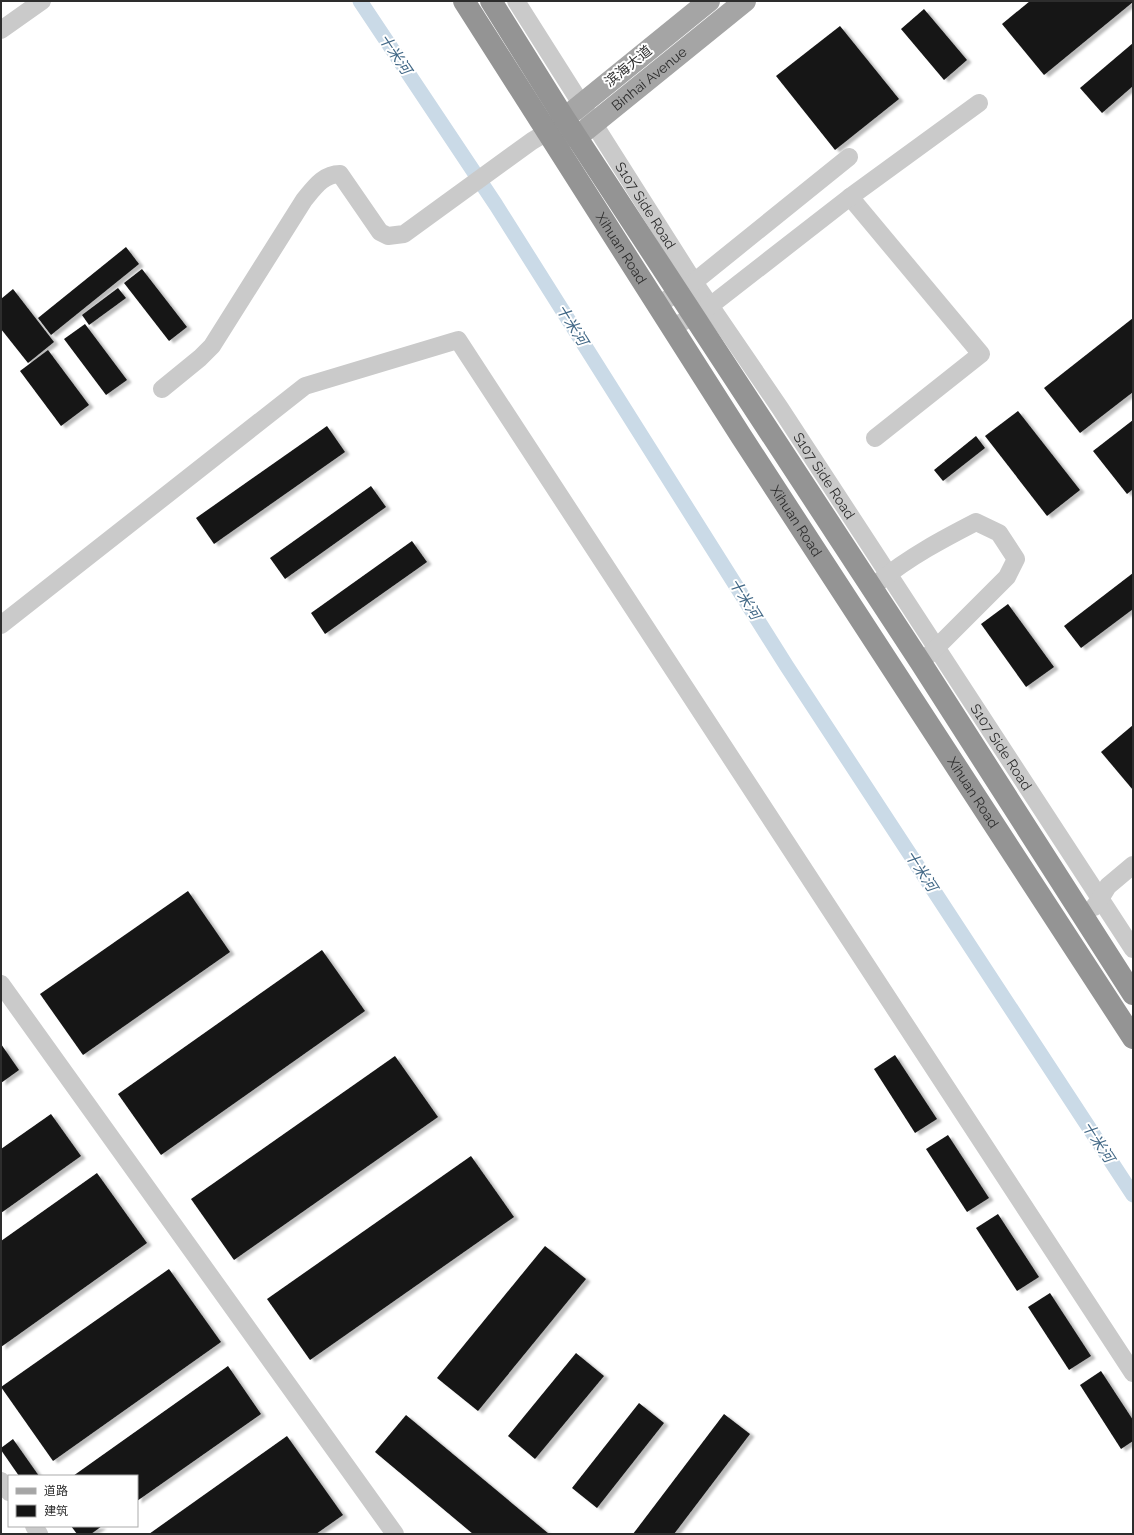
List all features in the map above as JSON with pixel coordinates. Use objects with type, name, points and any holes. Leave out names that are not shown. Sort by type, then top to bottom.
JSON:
[{"type":"highway","name":"Xihuan Road","points":[[464,1],[672,328],[1133,1038]]},
{"type":"highway","name":"Xihuan Road","points":[[491,1],[572,111],[702,311],[872,588],[1133,994]]},
{"type":"main road","name":"滨海大道","points":[[547,132],[709,1]]},
{"type":"main road","name":"Binhai Avenue","points":[[585,131],[745,1]]},
{"type":"main road","points":[[547,132],[585,131]]},
{"type":"street","points":[[1,16],[22,1]]},
{"type":"street","points":[[1,30],[42,1]]},
{"type":"street","points":[[516,1],[572,111]]},
{"type":"street","points":[[672,328],[702,311],[850,197],[979,103]]},
{"type":"street","points":[[162,389],[200,358],[212,346],[304,200],[319,183],[331,174],[340,174],[380,232],[388,236],[404,234],[512,155],[547,132]]},
{"type":"street","points":[[658,305],[686,287],[849,157]]},
{"type":"street","points":[[850,197],[981,354],[875,438]]},
{"type":"street","name":"S107 Side Road","points":[[702,311],[780,408],[1133,949]]},
{"type":"street","points":[[1,624],[306,386],[458,340],[1133,1374]]},
{"type":"street","points":[[872,588],[889,573],[940,541],[976,522],[999,533],[1016,559],[1007,577],[921,663]]},
{"type":"street","points":[[1084,919],[1108,886],[1133,865]]},
{"type":"street","points":[[1,984],[395,1534]]},
{"type":"street","points":[[1,1481],[8,1491]]},
{"type":"building","points":[[1030,1],[1133,2],[1044,75],[1002,24]]},
{"type":"building","points":[[924,9],[967,60],[944,80],[901,29]]},
{"type":"building","points":[[840,26],[899,99],[835,150],[776,76]]},
{"type":"building","points":[[1133,43],[1133,86],[1102,113],[1080,88]]},
{"type":"building","points":[[126,247],[139,264],[51,335],[38,318]]},
{"type":"building","points":[[142,269],[187,327],[169,341],[124,283]]},
{"type":"building","points":[[118,288],[126,298],[89,325],[82,315]]},
{"type":"building","points":[[13,289],[54,342],[28,363],[1,329],[1,299]]},
{"type":"building","points":[[1133,318],[1133,392],[1080,433],[1044,388]]},
{"type":"building","points":[[85,324],[127,380],[106,395],[64,339]]},
{"type":"building","points":[[48,350],[89,405],[61,426],[20,371]]},
{"type":"building","points":[[1018,411],[1080,490],[1047,516],[985,436]]},
{"type":"building","points":[[1133,420],[1133,489],[1127,494],[1093,451]]},
{"type":"building","points":[[327,426],[345,452],[214,544],[196,518]]},
{"type":"building","points":[[976,436],[985,448],[943,481],[934,470]]},
{"type":"building","points":[[371,486],[386,507],[285,579],[270,558]]},
{"type":"building","points":[[412,541],[427,562],[325,634],[311,613]]},
{"type":"building","points":[[1133,573],[1133,609],[1081,648],[1064,626]]},
{"type":"building","points":[[1008,604],[1054,667],[1026,687],[981,624]]},
{"type":"building","points":[[1133,725],[1133,790],[1101,752]]},
{"type":"building","points":[[188,891],[230,952],[83,1055],[40,994]]},
{"type":"building","points":[[322,950],[365,1011],[161,1155],[118,1094]]},
{"type":"building","points":[[1,1044],[19,1070],[1,1083]]},
{"type":"building","points":[[895,1055],[937,1119],[915,1133],[874,1069]]},
{"type":"building","points":[[395,1056],[438,1117],[234,1260],[191,1199]]},
{"type":"building","points":[[51,1114],[81,1156],[1,1213],[1,1149]]},
{"type":"building","points":[[948,1135],[989,1198],[967,1212],[926,1149]]},
{"type":"building","points":[[471,1156],[514,1217],[310,1360],[267,1299]]},
{"type":"building","points":[[97,1173],[147,1243],[1,1347],[1,1241]]},
{"type":"building","points":[[998,1214],[1039,1277],[1017,1291],[976,1228]]},
{"type":"building","points":[[545,1246],[586,1279],[478,1411],[437,1378]]},
{"type":"building","points":[[169,1269],[221,1342],[53,1461],[1,1387]]},
{"type":"building","points":[[1050,1293],[1091,1356],[1069,1370],[1028,1307]]},
{"type":"building","points":[[576,1353],[604,1376],[535,1459],[508,1436]]},
{"type":"building","points":[[228,1366],[261,1414],[138,1500],[138,1475],[74,1475]]},
{"type":"building","points":[[1101,1371],[1133,1420],[1133,1441],[1121,1449],[1080,1385]]},
{"type":"building","points":[[639,1403],[664,1423],[597,1508],[572,1488]]},
{"type":"building","points":[[724,1414],[750,1434],[674,1534],[633,1534]]},
{"type":"building","points":[[406,1415],[549,1534],[473,1534],[375,1452]]},
{"type":"building","points":[[287,1436],[343,1515],[316,1534],[149,1534]]},
{"type":"building","points":[[13,1439],[38,1475],[18,1475],[1,1448]]},
{"type":"building","points":[[72,1527],[101,1527],[91,1534],[77,1534]]},
{"type":"waterway","name":"十米河","points":[[360,1],[496,205],[786,665],[1133,1195]]}]
